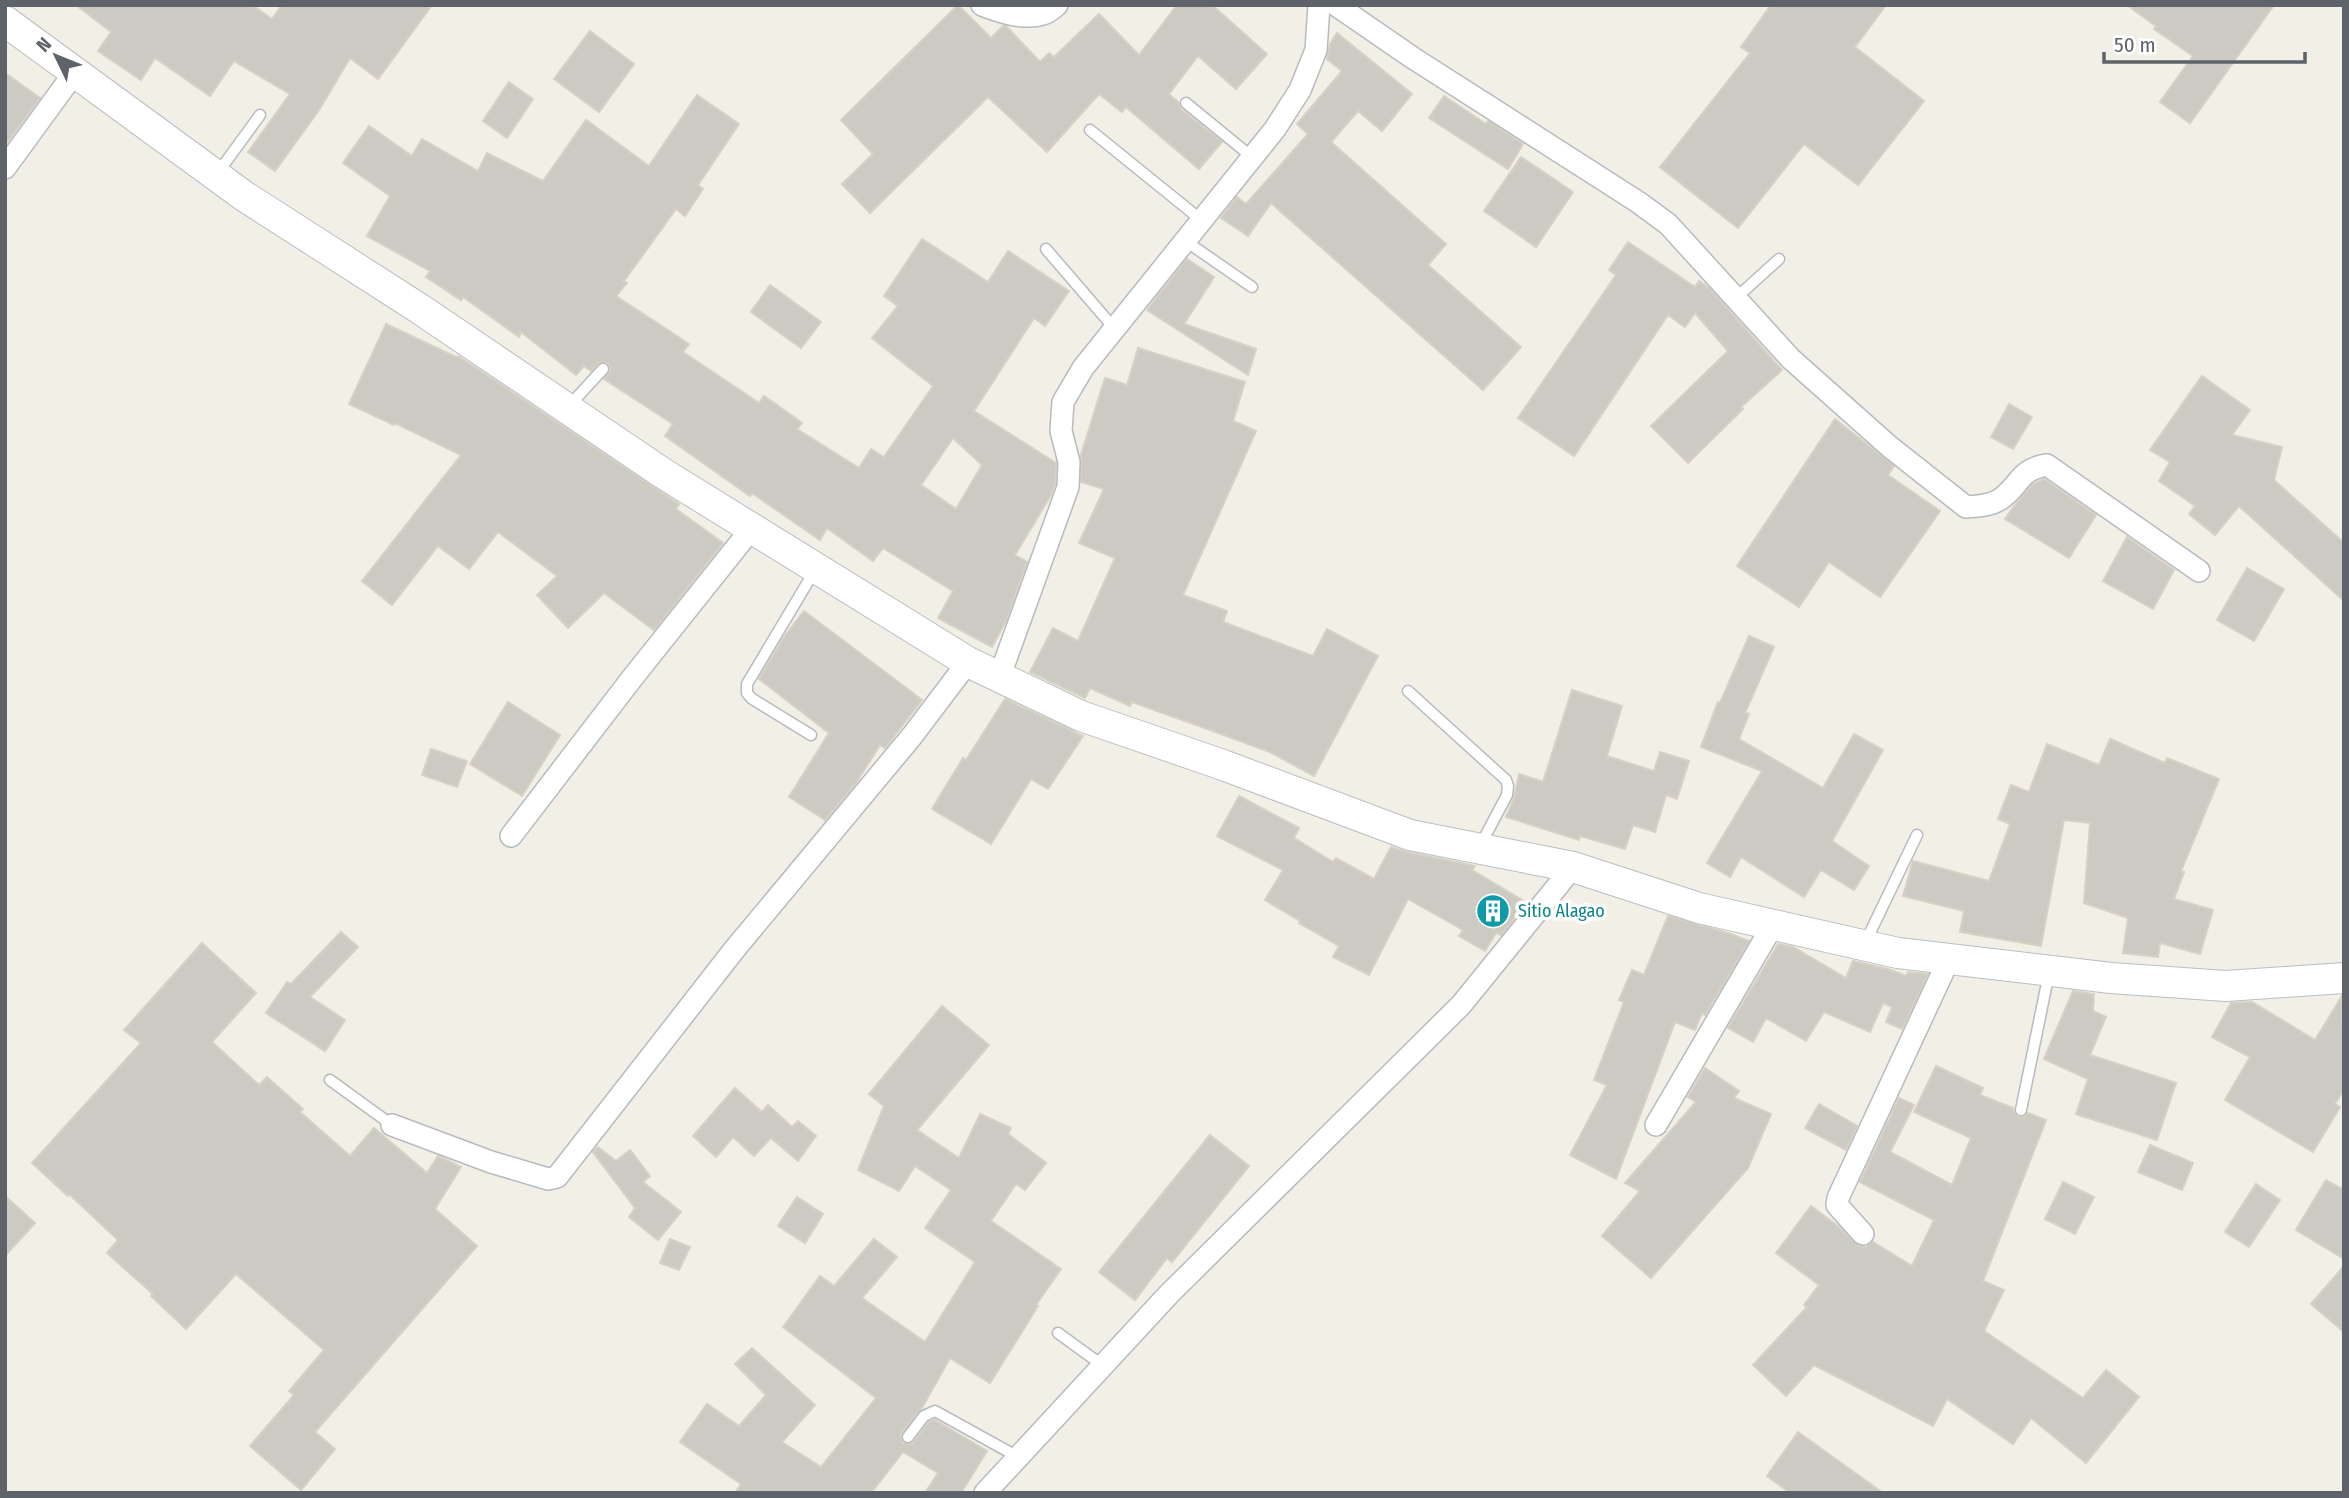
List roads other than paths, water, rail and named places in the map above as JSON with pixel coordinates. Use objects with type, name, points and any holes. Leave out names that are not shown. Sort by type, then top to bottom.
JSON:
[{"type":"street","points":[[982,5],[1002,13],[1022,15],[1043,14],[1058,5]]},
{"type":"street","points":[[999,678],[1068,487],[1069,462],[1061,431],[1063,402],[1083,368],[1114,328],[1275,129],[1300,90],[1317,50],[1319,5]]},
{"type":"street","points":[[1336,5],[1668,223],[1801,368],[1890,447],[1966,507],[1985,506],[2001,499],[2032,467],[2047,465],[2199,570]]},
{"type":"street","points":[[5,21],[215,176],[664,474],[968,662],[1081,716],[1223,765],[1410,835],[1573,867],[1699,908],[1898,953],[2111,978],[2226,986],[2344,978]]},
{"type":"street","points":[[5,168],[75,72]]},
{"type":"street","points":[[511,836],[752,528]]},
{"type":"street","points":[[392,1125],[491,1162],[548,1179],[557,1177],[734,950],[912,736],[968,662]]},
{"type":"street","points":[[985,1493],[1169,1294],[1461,1005],[1573,867]]},
{"type":"street","points":[[1656,1125],[1773,925]]},
{"type":"street","points":[[1863,1234],[1837,1205],[1838,1198],[1949,959]]},
{"type":"lane","points":[[1186,103],[1252,157]]},
{"type":"lane","points":[[215,176],[260,115]]},
{"type":"lane","points":[[1090,130],[1200,219]]},
{"type":"lane","points":[[1184,240],[1252,287]]},
{"type":"lane","points":[[1046,249],[1114,328]]},
{"type":"lane","points":[[1736,298],[1779,259]]},
{"type":"lane","points":[[567,408],[603,369]]},
{"type":"lane","points":[[811,735],[751,698],[747,692],[747,684],[817,568]]},
{"type":"lane","points":[[1408,691],[1506,780],[1507,795],[1478,849]]},
{"type":"lane","points":[[1864,945],[1916,835]]},
{"type":"lane","points":[[2021,1110],[2050,971]]},
{"type":"lane","points":[[330,1080],[392,1125]]},
{"type":"lane","points":[[1058,1333],[1102,1366]]},
{"type":"lane","points":[[908,1437],[924,1416],[935,1411],[1018,1457]]},
{"type":"place","name":"Sitio Alagao","points":[[1493,911]]}]
